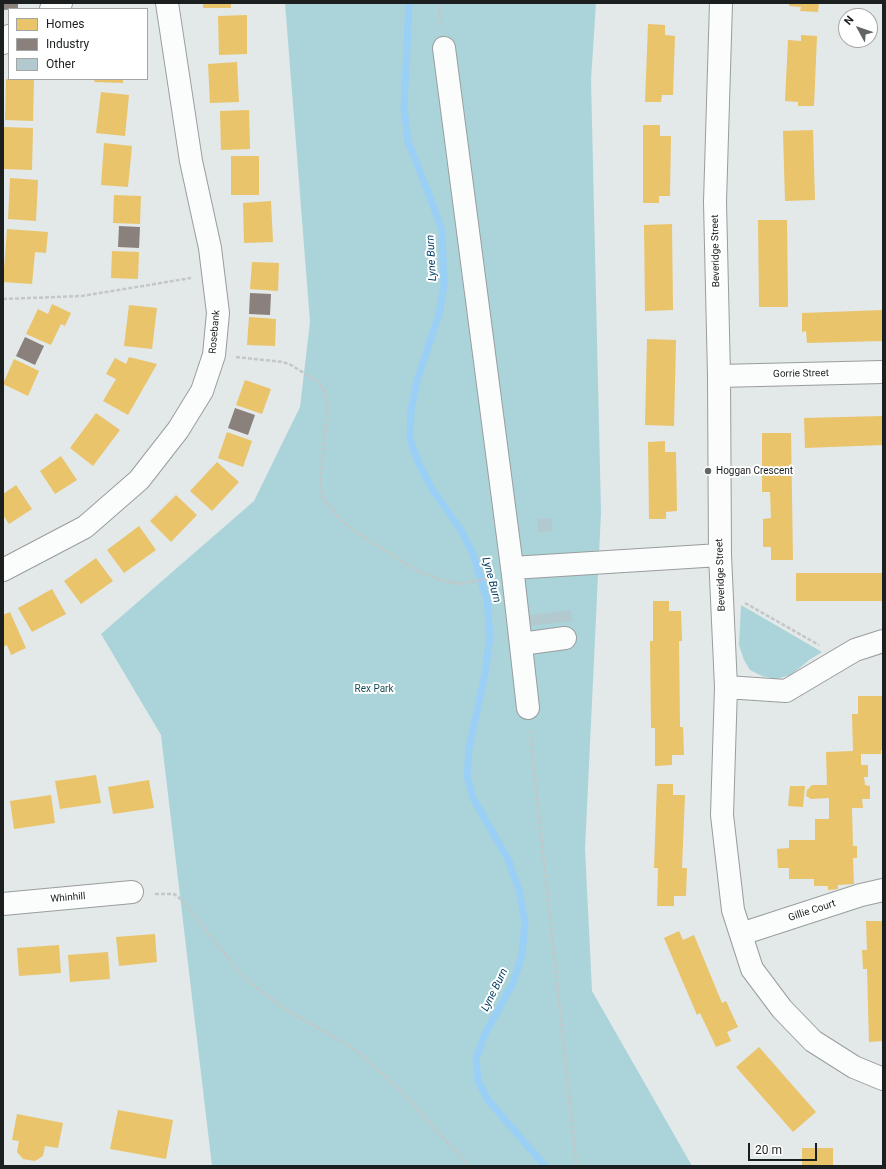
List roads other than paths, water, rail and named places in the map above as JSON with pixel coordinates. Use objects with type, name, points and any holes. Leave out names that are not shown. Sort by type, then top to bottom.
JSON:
[{"type":"street","points":[[53,8],[62,3]]},
{"type":"street","name":"Rosebank","points":[[3,570],[85,527],[139,480],[178,430],[202,391],[214,355],[218,313],[210,248],[191,161],[167,3]]},
{"type":"street","name":"Beveridge Street","points":[[720,3],[715,202],[719,376],[720,555],[726,687],[722,815],[733,910],[752,969],[782,1009],[813,1040],[854,1067],[883,1078]]},
{"type":"street","points":[[444,48],[512,568],[528,708]]},
{"type":"street","name":"Gorrie Street","points":[[719,376],[883,372]]},
{"type":"street","points":[[512,568],[720,555]]},
{"type":"street","points":[[520,644],[565,638]]},
{"type":"street","points":[[726,687],[786,691],[855,650],[883,641]]},
{"type":"street","name":"Gillie Court","points":[[741,934],[861,895],[883,890]]},
{"type":"street","name":"Whinhill","points":[[3,904],[132,892]]},
{"type":"waterway","name":"Lyne Burn","points":[[409,3],[404,108],[408,141],[442,231],[444,285],[439,314],[417,381],[411,411],[410,439],[419,464],[432,489],[461,530],[473,554],[487,600],[490,636],[485,674],[469,748],[467,776],[473,798],[508,859],[519,890],[525,923],[522,955],[513,983],[485,1034],[476,1059],[478,1081],[488,1100],[545,1166]]},
{"type":"place","name":"Hoggan Crescent","points":[[708,471]]},
{"type":"park label","name":"Rex Park","points":[[374,689]]}]
